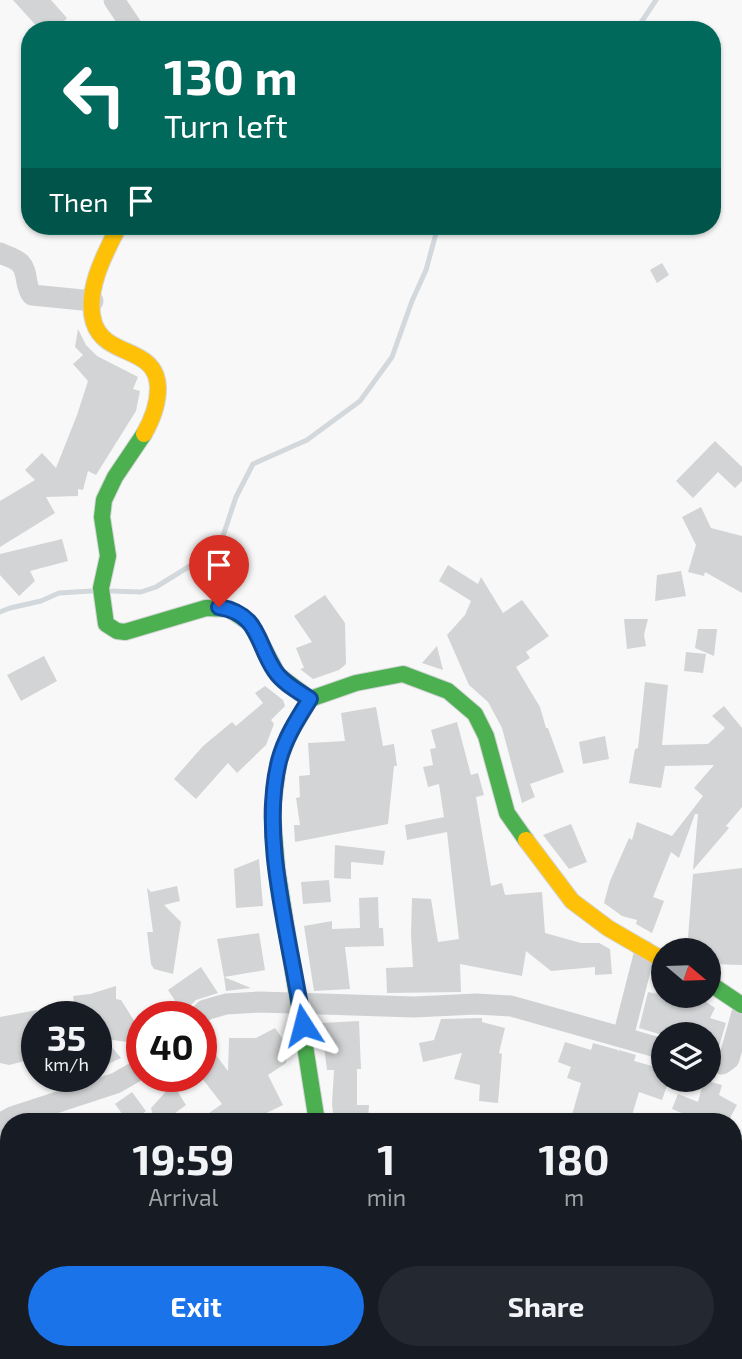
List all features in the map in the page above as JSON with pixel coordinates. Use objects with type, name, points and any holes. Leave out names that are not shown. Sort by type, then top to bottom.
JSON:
[{"type":"street","points":[[114,0],[128,21]]},
{"type":"street","points":[[115,235],[95,281],[94,321],[99,335],[107,342],[146,360],[152,367],[158,389],[156,402],[140,443],[109,486],[105,497],[102,518],[108,556],[103,573],[102,595],[106,624],[117,631],[125,632],[206,608],[229,609],[251,624],[278,675],[310,699]]},
{"type":"street","points":[[0,253],[15,259],[23,267],[27,287],[32,295],[93,301]]},
{"type":"street","points":[[316,1113],[277,869],[272,810],[279,760],[289,734],[310,699],[356,683],[402,674],[448,691],[463,702],[475,715],[486,736],[508,813],[542,864],[572,901],[651,953]]},
{"type":"street","points":[[624,1037],[651,963]]},
{"type":"street","points":[[721,991],[742,1004]]},
{"type":"street","points":[[217,1007],[226,1004],[300,1003],[414,1007],[476,1004],[511,1006],[651,1045]]},
{"type":"street","points":[[721,1064],[729,1059],[742,1013]]},
{"type":"street","points":[[24,1113],[116,1083],[126,1077]]},
{"type":"building","points":[[13,0],[51,0],[67,18],[64,21],[32,21]]},
{"type":"building","points":[[662,263],[669,275],[657,283],[650,270]]},
{"type":"building","points":[[78,329],[86,345],[97,356],[138,377],[133,389],[140,391],[136,411],[96,475],[88,471],[83,490],[78,489],[78,496],[46,497],[55,513],[0,547],[0,501],[35,480],[25,470],[42,453],[56,468],[77,415],[88,381],[73,364],[83,355],[75,347]]},
{"type":"building","points":[[715,441],[742,467],[742,481],[735,488],[718,472],[693,498],[676,481]]},
{"type":"building","points":[[701,507],[711,528],[742,536],[742,593],[705,572],[704,576],[688,572],[696,545],[682,517]]},
{"type":"building","points":[[62,539],[68,561],[30,571],[35,581],[19,596],[0,575],[0,554]]},
{"type":"building","points":[[448,565],[478,584],[481,577],[503,613],[522,600],[549,636],[526,652],[530,658],[516,667],[540,707],[564,772],[530,784],[535,797],[522,803],[502,728],[488,702],[469,685],[447,635],[465,615],[471,601],[439,581]]},
{"type":"building","points":[[681,571],[686,596],[655,601],[657,575]]},
{"type":"building","points":[[325,595],[345,623],[346,664],[339,670],[313,679],[300,669],[304,668],[296,648],[312,642],[294,616]]},
{"type":"building","points":[[624,619],[648,619],[644,635],[646,646],[627,649]]},
{"type":"building","points":[[698,629],[717,629],[714,656],[695,648]]},
{"type":"building","points":[[437,646],[443,670],[422,663]]},
{"type":"building","points":[[686,652],[706,654],[703,673],[684,671]]},
{"type":"building","points":[[44,656],[57,681],[21,701],[7,675]]},
{"type":"building","points":[[645,682],[668,685],[662,745],[708,744],[725,728],[712,716],[724,706],[742,728],[742,807],[726,826],[729,828],[693,870],[698,814],[695,814],[679,858],[671,852],[653,897],[664,901],[652,933],[636,924],[637,920],[622,916],[604,903],[610,881],[629,838],[632,840],[637,822],[672,836],[703,796],[694,788],[714,765],[665,766],[661,788],[629,783],[635,749],[638,748]]},
{"type":"building","points":[[265,686],[283,700],[285,706],[271,720],[274,724],[266,745],[237,773],[228,763],[196,799],[174,779],[203,746],[232,722],[236,726],[263,703],[255,693]]},
{"type":"building","points":[[376,707],[383,746],[394,744],[397,766],[394,766],[388,824],[295,842],[294,825],[300,825],[296,798],[300,797],[299,776],[310,775],[308,743],[345,741],[341,713]]},
{"type":"building","points":[[457,722],[471,775],[478,773],[484,795],[476,797],[491,886],[502,883],[505,895],[542,892],[545,933],[581,943],[599,943],[610,949],[612,974],[595,975],[595,967],[551,971],[526,951],[522,976],[460,964],[461,992],[387,993],[386,968],[413,967],[412,898],[431,899],[438,942],[459,939],[447,832],[407,840],[405,825],[444,817],[439,784],[428,787],[423,767],[433,765],[430,749],[436,748],[431,730]]},
{"type":"building","points":[[605,736],[609,759],[583,764],[579,742]]},
{"type":"building","points":[[571,824],[587,862],[569,869],[543,835]]},
{"type":"building","points":[[335,845],[385,851],[383,865],[351,862],[351,879],[334,878]]},
{"type":"building","points":[[259,859],[263,906],[236,908],[234,869]]},
{"type":"building","points":[[742,868],[742,965],[721,964],[721,938],[688,938],[693,874]]},
{"type":"building","points":[[329,880],[331,902],[303,904],[301,882]]},
{"type":"building","points":[[177,886],[180,901],[164,905],[181,922],[173,974],[154,969],[151,964],[147,932],[153,932],[147,888],[151,892]]},
{"type":"building","points":[[378,897],[379,928],[383,928],[384,946],[345,947],[350,989],[314,991],[304,926],[332,921],[332,929],[360,928],[359,898]]},
{"type":"building","points":[[259,933],[265,970],[224,977],[217,939]]},
{"type":"building","points":[[201,967],[218,993],[195,1001],[175,1001],[168,990]]},
{"type":"building","points":[[224,977],[251,988],[226,991]]},
{"type":"building","points":[[116,986],[116,999],[121,1000],[126,1008],[126,1042],[112,1040],[112,1001],[74,1001],[73,996]]},
{"type":"building","points":[[648,992],[651,993],[651,1008],[715,1008],[710,1018],[726,1023],[721,1040],[721,1022],[651,1022],[651,1032],[639,1028]]},
{"type":"building","points":[[21,1013],[21,1062],[9,1065],[0,1063],[0,1017]]},
{"type":"building","points":[[482,1018],[482,1022],[505,1028],[499,1053],[502,1054],[498,1103],[479,1101],[480,1085],[454,1079],[462,1053],[423,1062],[419,1043],[434,1040],[441,1019]]},
{"type":"building","points":[[359,1021],[361,1069],[357,1069],[357,1105],[369,1105],[369,1113],[333,1113],[334,1070],[327,1070],[321,1023]]},
{"type":"building","points":[[275,1028],[287,1045],[288,1052],[286,1063],[268,1075],[283,1105],[267,1113],[209,1113],[222,1104],[213,1092],[217,1092],[217,1056],[228,1071],[229,1038],[256,1038]]},
{"type":"building","points":[[565,1042],[591,1050],[593,1043],[636,1055],[634,1061],[651,1066],[651,1092],[665,1092],[662,1100],[639,1092],[633,1113],[573,1113],[581,1083],[567,1078],[571,1067],[558,1062]]},
{"type":"building","points":[[112,1047],[121,1058],[112,1062]]},
{"type":"building","points":[[132,1092],[146,1111],[143,1113],[122,1113],[115,1104]]},
{"type":"building","points":[[166,1092],[178,1092],[186,1105],[175,1113],[152,1113],[151,1108]]},
{"type":"building","points":[[701,1092],[720,1092],[719,1095],[737,1105],[733,1113],[682,1113],[672,1109],[678,1094],[698,1102]]},
{"type":"waterway","points":[[642,21],[656,0]]},
{"type":"waterway","points":[[112,591],[141,592],[156,587],[219,548],[236,497],[253,464],[307,440],[360,401],[392,357],[426,270],[436,235]]},
{"type":"waterway","points":[[0,612],[59,593],[91,591]]},
{"type":"traffic: fast","points":[[144,434],[115,477],[104,500],[102,517],[108,556],[101,588],[106,624],[117,631],[125,632],[206,608],[229,609],[251,624],[278,675],[310,699]]},
{"type":"traffic: fast","points":[[316,1113],[277,869],[272,810],[279,760],[289,734],[310,699],[356,683],[403,674],[448,691],[475,714],[486,736],[507,813],[526,840]]},
{"type":"traffic: fast","points":[[721,991],[742,1005]]},
{"type":"traffic: slow","points":[[114,235],[94,286],[92,311],[100,334],[109,342],[140,358],[155,374],[157,400],[144,434]]},
{"type":"traffic: slow","points":[[526,840],[572,901],[608,928],[651,953]]},
{"type":"route","points":[[219,607],[229,609],[251,624],[278,675],[310,699],[289,734],[279,760],[272,810],[277,869],[303,1025]]}]
